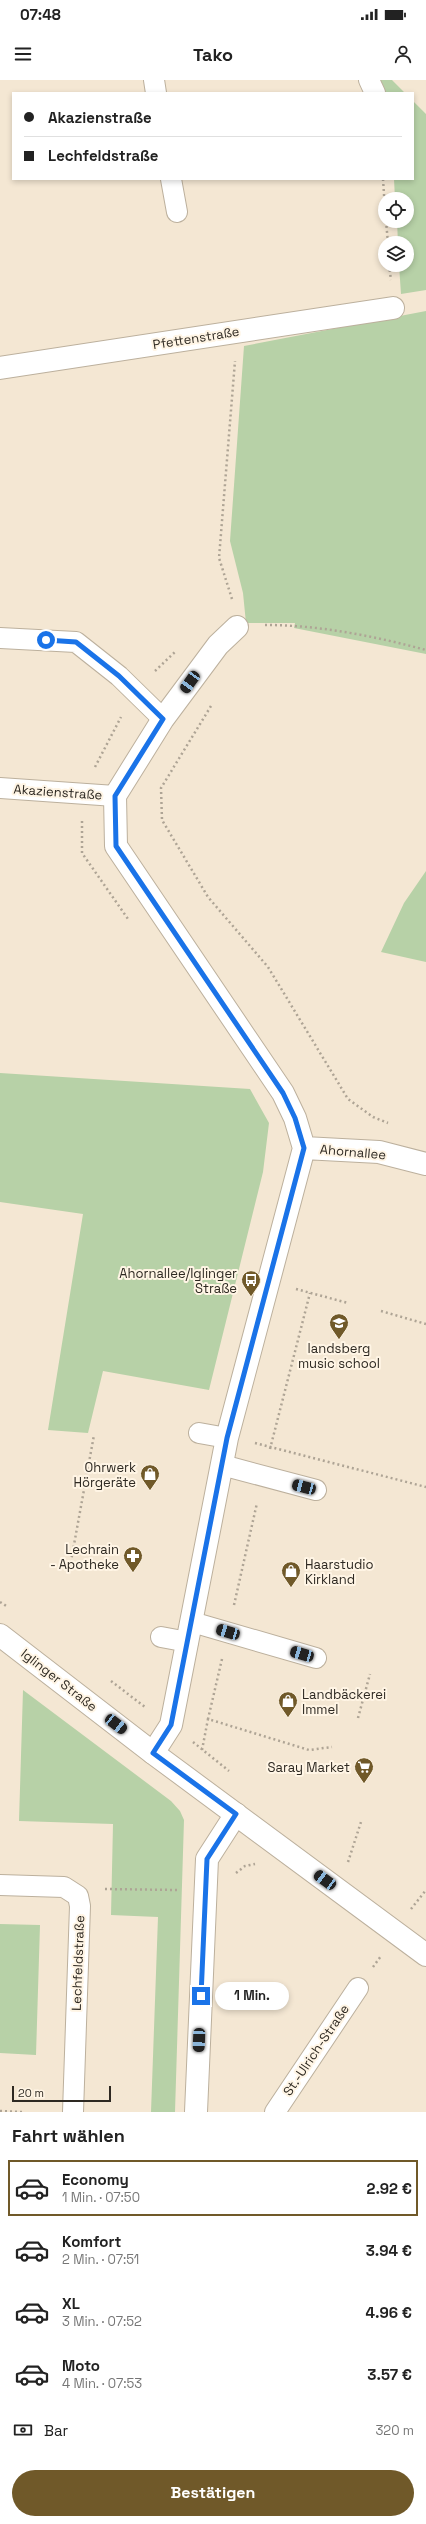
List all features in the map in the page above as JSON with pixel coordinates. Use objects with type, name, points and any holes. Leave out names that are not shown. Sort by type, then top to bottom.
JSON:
[{"type":"street","name":"Pfettenstraße","points":[[0,368],[393,308]]},
{"type":"street","name":"Akazienstraße","points":[[237,627],[218,645],[163,719],[115,796],[116,846],[283,1093],[295,1118],[304,1148]]},
{"type":"street","name":"Ahornallee","points":[[153,1753],[171,1725],[227,1438],[267,1282],[304,1148],[379,1152],[426,1164]]},
{"type":"street","name":"Iglinger Straße","points":[[1,1638],[153,1753],[426,1955]]},
{"type":"street","points":[[196,2112],[207,1859],[236,1814]]},
{"type":"lane","points":[[154,80],[156,92]]},
{"type":"lane","points":[[370,80],[374,92]]},
{"type":"lane","points":[[171,180],[177,212]]},
{"type":"lane","points":[[0,638],[76,642],[134,691],[163,719]]},
{"type":"lane","name":"Akazienstraße","points":[[0,788],[115,796]]},
{"type":"lane","points":[[199,1433],[227,1438]]},
{"type":"lane","points":[[222,1465],[316,1490]]},
{"type":"lane","points":[[161,1637],[190,1632],[228,1632],[316,1658]]},
{"type":"lane","points":[[0,1885],[70,1888]]},
{"type":"lane","name":"Lechfeldstraße","points":[[70,1888],[78,1896],[80,1906],[73,2112]]},
{"type":"lane","name":"St.-Ulrich-Straße","points":[[275,2112],[358,1988]]},
{"type":"path","points":[[383,180],[384,192]]},
{"type":"path","points":[[237,331],[219,558],[232,597],[237,627],[294,625],[348,633],[426,650]]},
{"type":"path","points":[[226,602],[232,597]]},
{"type":"path","points":[[132,924],[82,853],[82,794],[134,691],[180,646]]},
{"type":"path","points":[[214,702],[161,788],[162,820],[208,897],[268,968],[348,1099],[373,1117],[393,1124]]},
{"type":"path","points":[[267,1282],[348,1303]]},
{"type":"path","points":[[202,1750],[270,1445],[310,1293]]},
{"type":"path","points":[[381,1311],[426,1324]]},
{"type":"path","points":[[69,1572],[94,1435]]},
{"type":"path","points":[[270,1445],[426,1487]]},
{"type":"path","points":[[358,1718],[370,1674]]},
{"type":"path","points":[[208,1719],[309,1750],[332,1748]]},
{"type":"path","points":[[348,1864],[362,1822]]},
{"type":"path","points":[[234,1877],[236,1872],[244,1866],[257,1863]]},
{"type":"path","points":[[70,1888],[206,1890]]},
{"type":"path","points":[[409,1911],[426,1890]]},
{"type":"path","points":[[358,1988],[398,1933]]},
{"type":"path","points":[[0,2111],[22,2112]]},
{"type":"green space","points":[[380,80],[392,80],[404,92],[385,92]]},
{"type":"green space","points":[[414,102],[426,114],[426,290],[401,294],[399,272],[414,272],[414,236],[398,236],[397,228],[414,228],[414,192],[395,192],[394,180],[414,180]]},
{"type":"green space","points":[[426,311],[426,654],[294,628],[295,623],[246,623],[243,593],[230,541],[244,346]]},
{"type":"green space","points":[[426,871],[426,962],[381,952],[404,903]]},
{"type":"green space","points":[[0,1073],[250,1089],[269,1123],[263,1172],[209,1390],[103,1371],[88,1433],[48,1430],[83,1214],[0,1202]]},
{"type":"green space","points":[[23,1690],[171,1801],[180,1811],[184,1820],[175,2112],[151,2112],[158,1917],[111,1915],[113,1824],[19,1821]]},
{"type":"green space","points":[[0,1924],[40,1925],[36,2055],[0,2053]]},
{"type":"place","name":"Ahornallee/Iglinger Straße","points":[[251,1297]]},
{"type":"place","name":"landsberg music school","points":[[339,1340]]},
{"type":"place","name":"Ohrwerk Hörgeräte","points":[[150,1491]]},
{"type":"place","name":"Lechrain - Apotheke","points":[[133,1573]]},
{"type":"place","name":"Haarstudio Kirkland","points":[[291,1588]]},
{"type":"place","name":"Landbäckerei Immel","points":[[288,1718]]},
{"type":"place","name":"Saray Market","points":[[364,1784]]},
{"type":"route","points":[[46,640],[76,642],[119,676],[163,719],[115,796],[116,846],[283,1093],[295,1118],[304,1148],[291,1190],[227,1438],[171,1725],[153,1753],[236,1814],[215,1844],[207,1859],[201,1996]]}]
